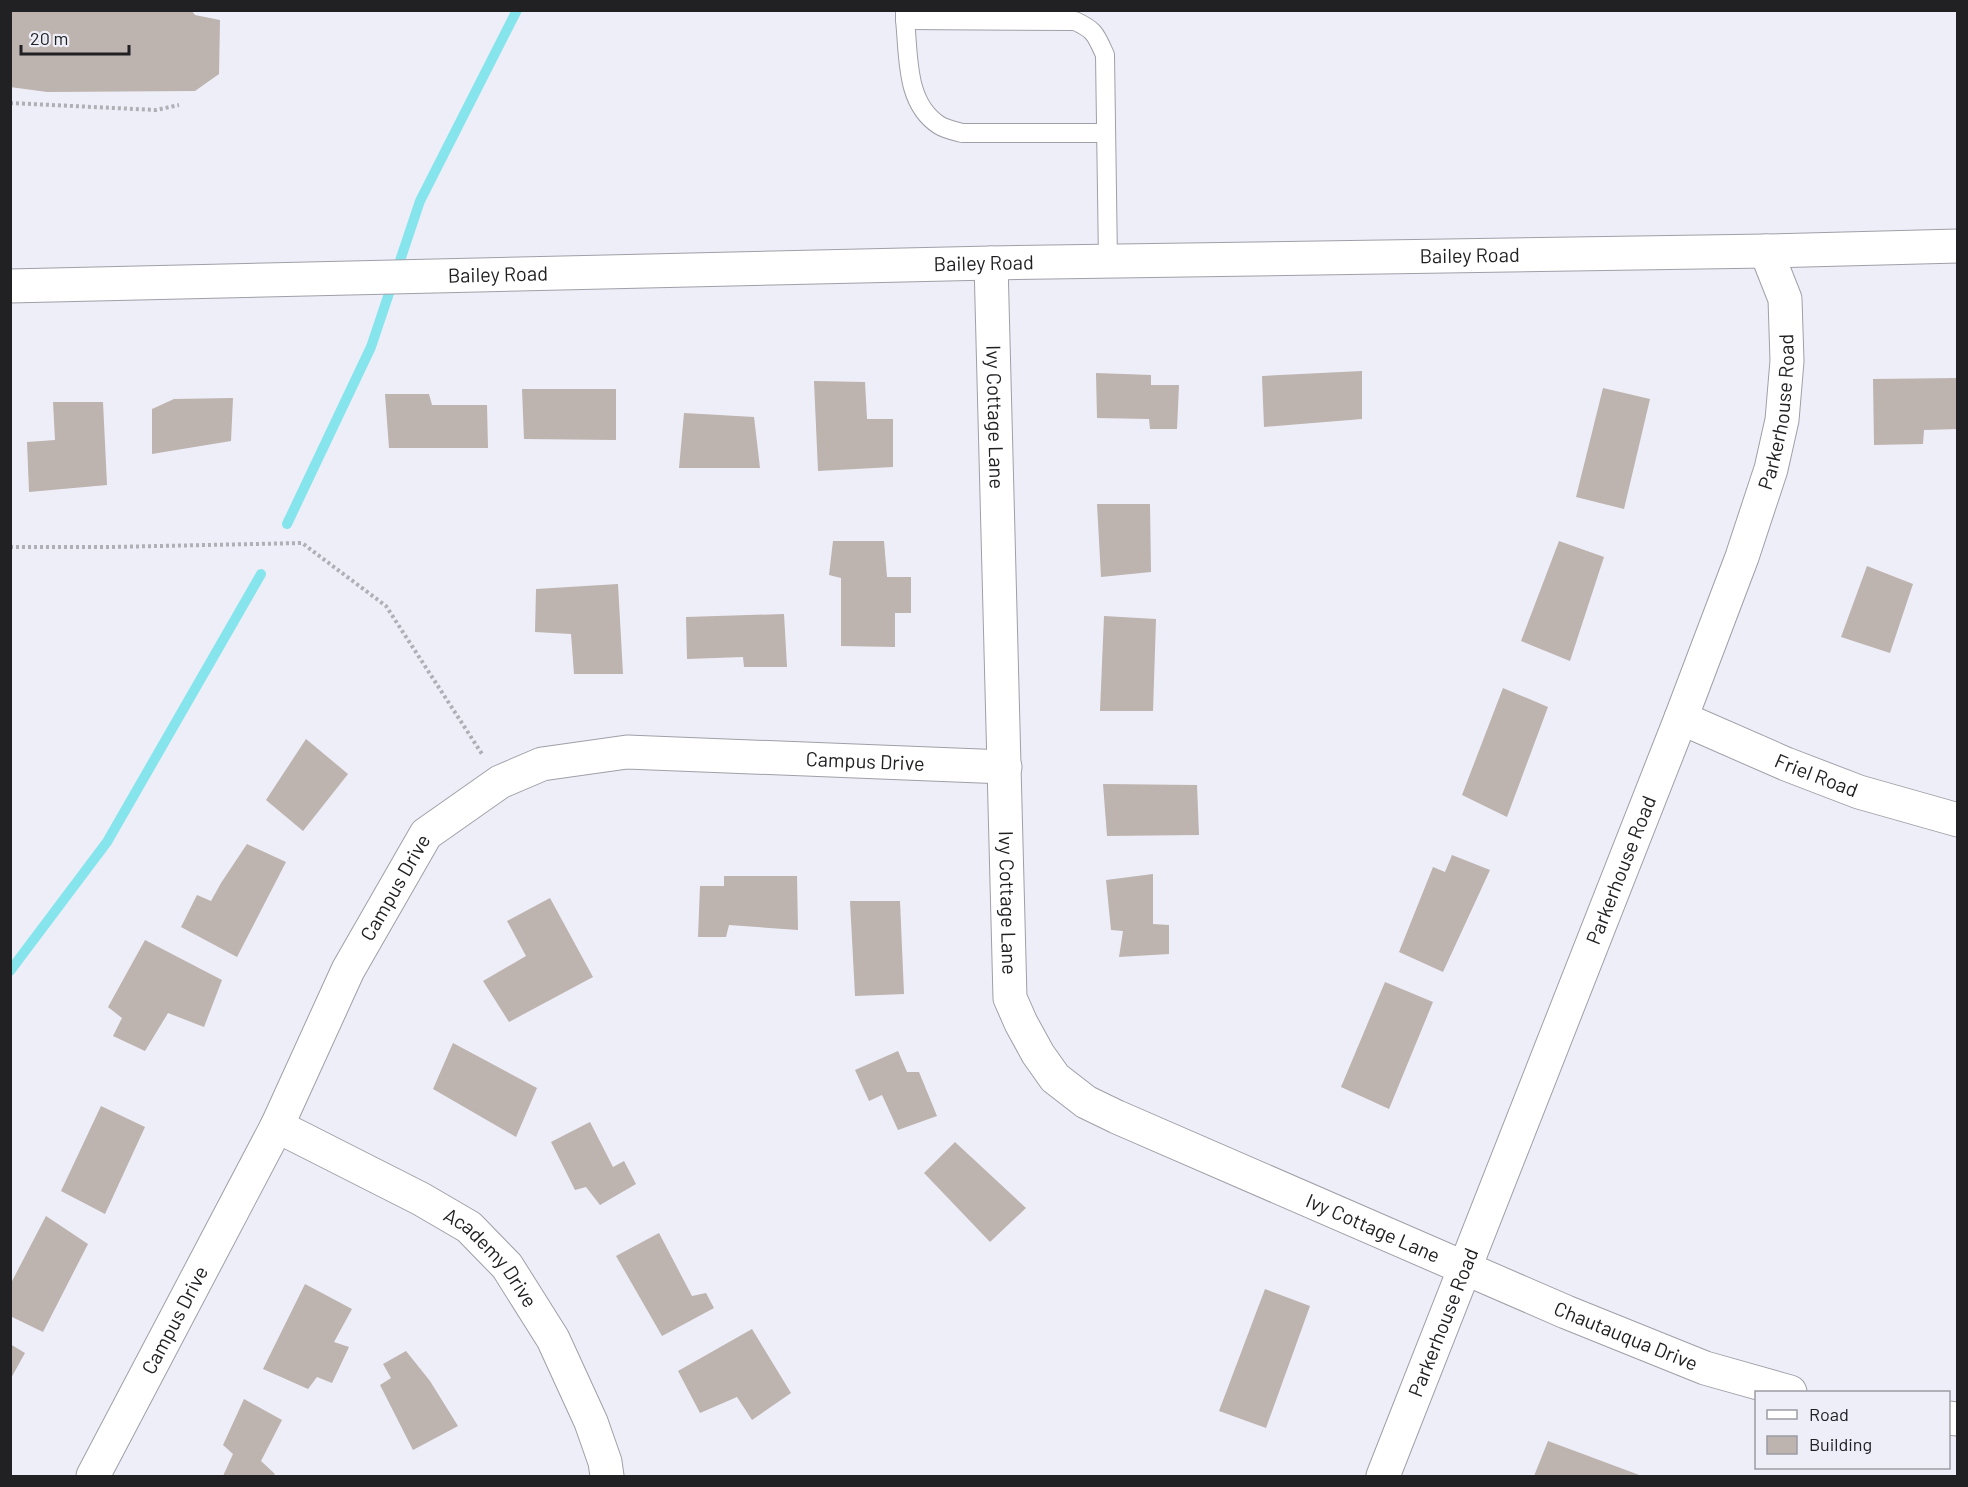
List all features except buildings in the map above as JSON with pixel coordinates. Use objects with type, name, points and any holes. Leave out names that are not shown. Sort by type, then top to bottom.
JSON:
[{"type":"street","name":"Bailey Road","points":[[10,286],[991,263],[1958,246]]},
{"type":"street","name":"Parkerhouse Road","points":[[1383,1476],[1681,718],[1742,557],[1771,469],[1782,420],[1787,362],[1785,298],[1766,251]]},
{"type":"street","name":"Ivy Cottage Lane","points":[[991,263],[1011,998],[1021,1023],[1038,1054],[1055,1078],[1086,1102],[1465,1269]]},
{"type":"street","name":"Friel Road","points":[[1681,718],[1786,764],[1859,792],[1958,820]]},
{"type":"street","name":"Campus Drive","points":[[93,1476],[277,1126],[348,970],[426,834],[500,782],[542,764],[627,752],[1005,766]]},
{"type":"street","name":"Academy Drive","points":[[277,1126],[421,1199],[469,1227],[507,1266],[553,1339],[591,1422],[607,1476]]},
{"type":"street","name":"Chautauqua Drive","points":[[1465,1269],[1705,1368],[1786,1391]]},
{"type":"lane","points":[[1106,133],[962,132],[940,127],[925,113],[911,86],[905,15],[1075,21],[1096,34],[1105,55],[1108,261]]},
{"type":"path","points":[[10,103],[156,110],[179,105]]},
{"type":"path","points":[[10,547],[302,543],[386,606],[500,782]]},
{"type":"waterway","points":[[287,524],[371,347],[420,201],[517,10]]},
{"type":"waterway","points":[[10,971],[107,842],[261,574]]}]
